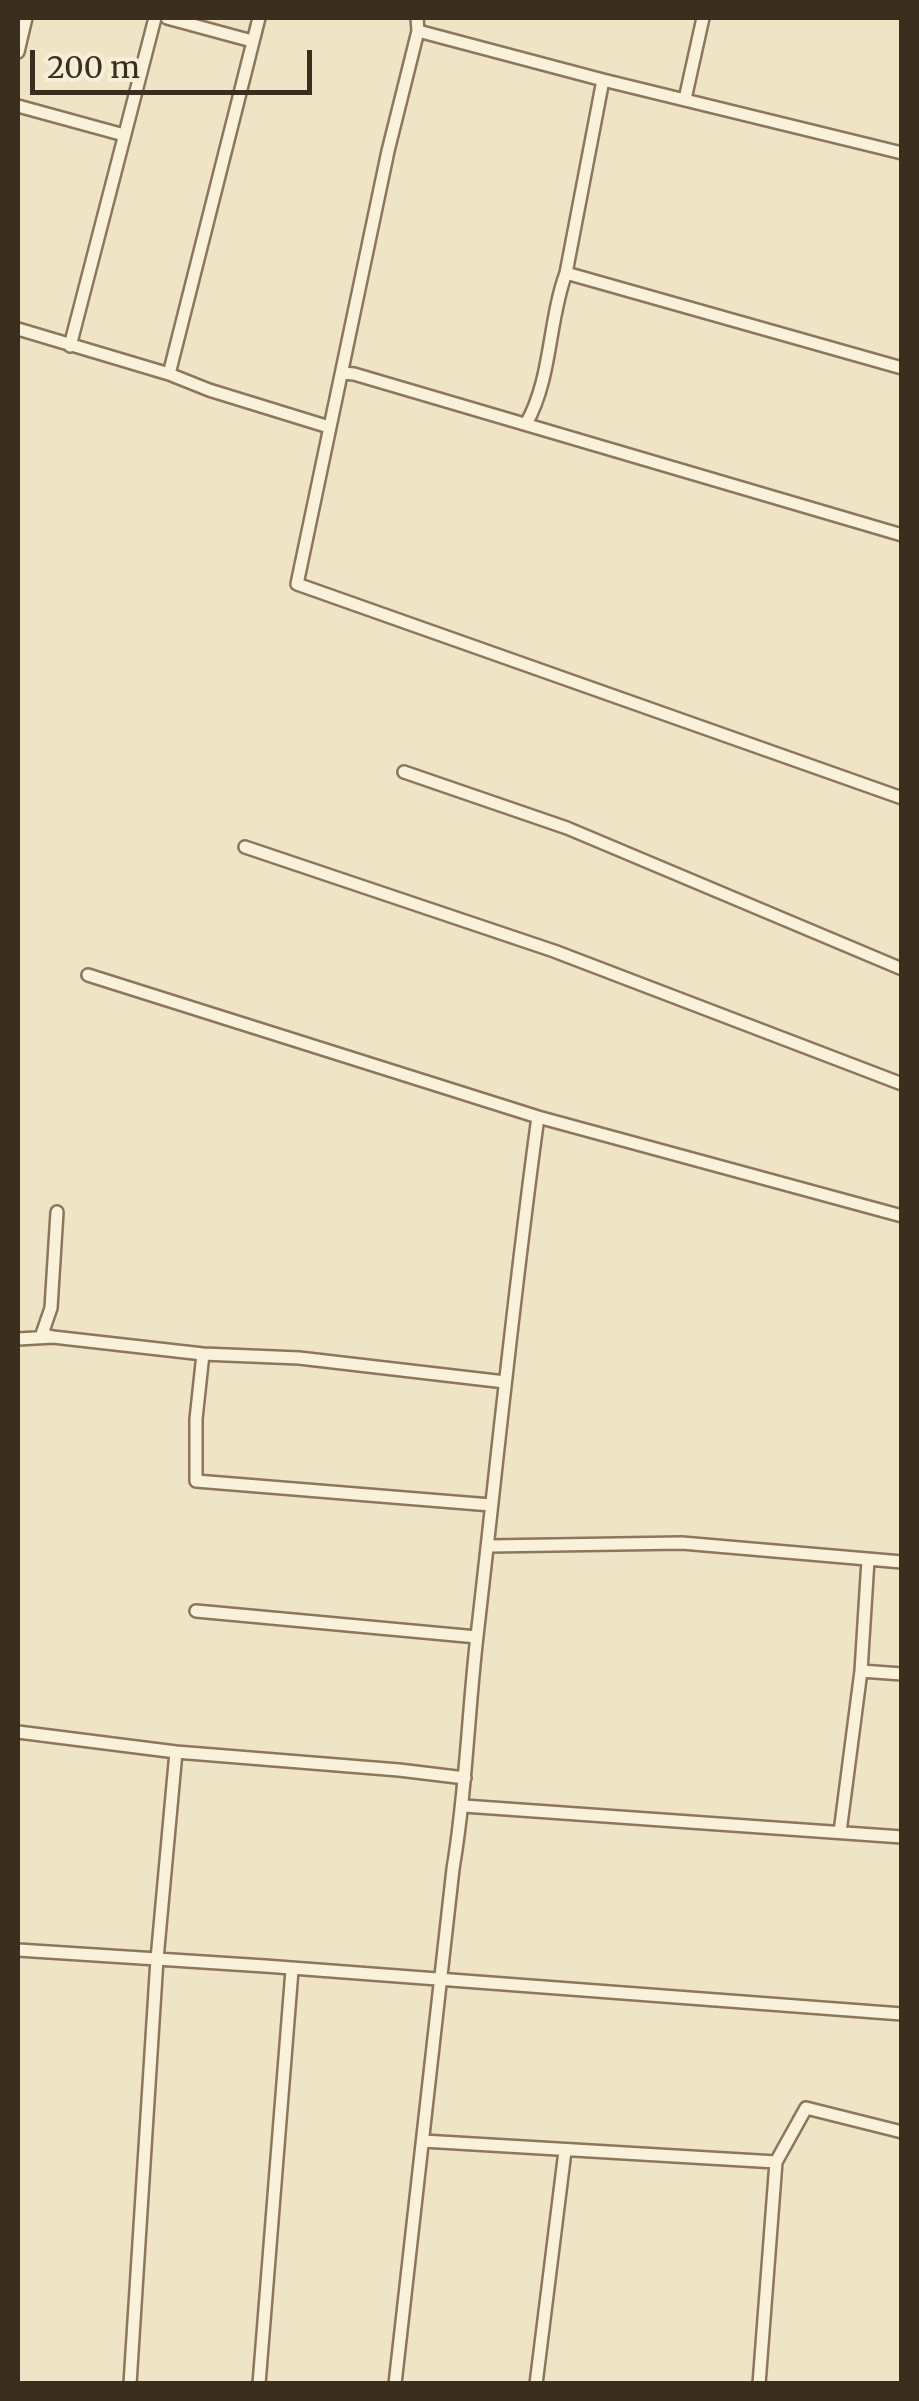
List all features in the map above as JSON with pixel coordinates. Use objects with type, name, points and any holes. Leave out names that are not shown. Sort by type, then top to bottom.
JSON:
[{"type":"street","points":[[18,52],[26,18]]},
{"type":"street","points":[[70,346],[154,18]]},
{"type":"street","points":[[166,18],[252,41]]},
{"type":"street","points":[[169,374],[258,18]]},
{"type":"street","points":[[685,99],[703,18]]},
{"type":"street","points":[[902,153],[603,80],[418,24],[298,584],[902,798]]},
{"type":"street","points":[[526,424],[540,401],[557,297],[566,273],[603,80]]},
{"type":"street","points":[[18,106],[124,135]]},
{"type":"street","points":[[566,273],[902,368]]},
{"type":"street","points":[[18,329],[329,427]]},
{"type":"street","points":[[342,373],[902,535]]},
{"type":"street","points":[[404,772],[566,828],[902,970]]},
{"type":"street","points":[[245,847],[381,896],[554,951],[902,1084]]},
{"type":"street","points":[[88,975],[538,1117],[902,1216]]},
{"type":"street","points":[[395,2384],[440,1981],[464,1806],[477,1636],[513,1298],[538,1117]]},
{"type":"street","points":[[53,1338],[42,1334],[50,1308],[56,1212]]},
{"type":"street","points":[[18,1339],[53,1338],[203,1354],[299,1358],[505,1382]]},
{"type":"street","points":[[203,1354],[196,1420],[196,1481],[491,1505]]},
{"type":"street","points":[[489,1546],[682,1543],[902,1562]]},
{"type":"street","points":[[840,1832],[861,1671],[868,1560]]},
{"type":"street","points":[[196,1611],[477,1636]]},
{"type":"street","points":[[861,1671],[902,1674]]},
{"type":"street","points":[[18,1732],[176,1752],[464,1778]]},
{"type":"street","points":[[130,2384],[157,1959],[176,1752]]},
{"type":"street","points":[[464,1806],[902,1837]]},
{"type":"street","points":[[18,1950],[902,2014]]},
{"type":"street","points":[[258,2384],[292,1970]]},
{"type":"street","points":[[759,2384],[776,2162],[806,2108],[902,2132]]},
{"type":"street","points":[[423,2140],[776,2162]]},
{"type":"street","points":[[536,2384],[565,2151]]}]
